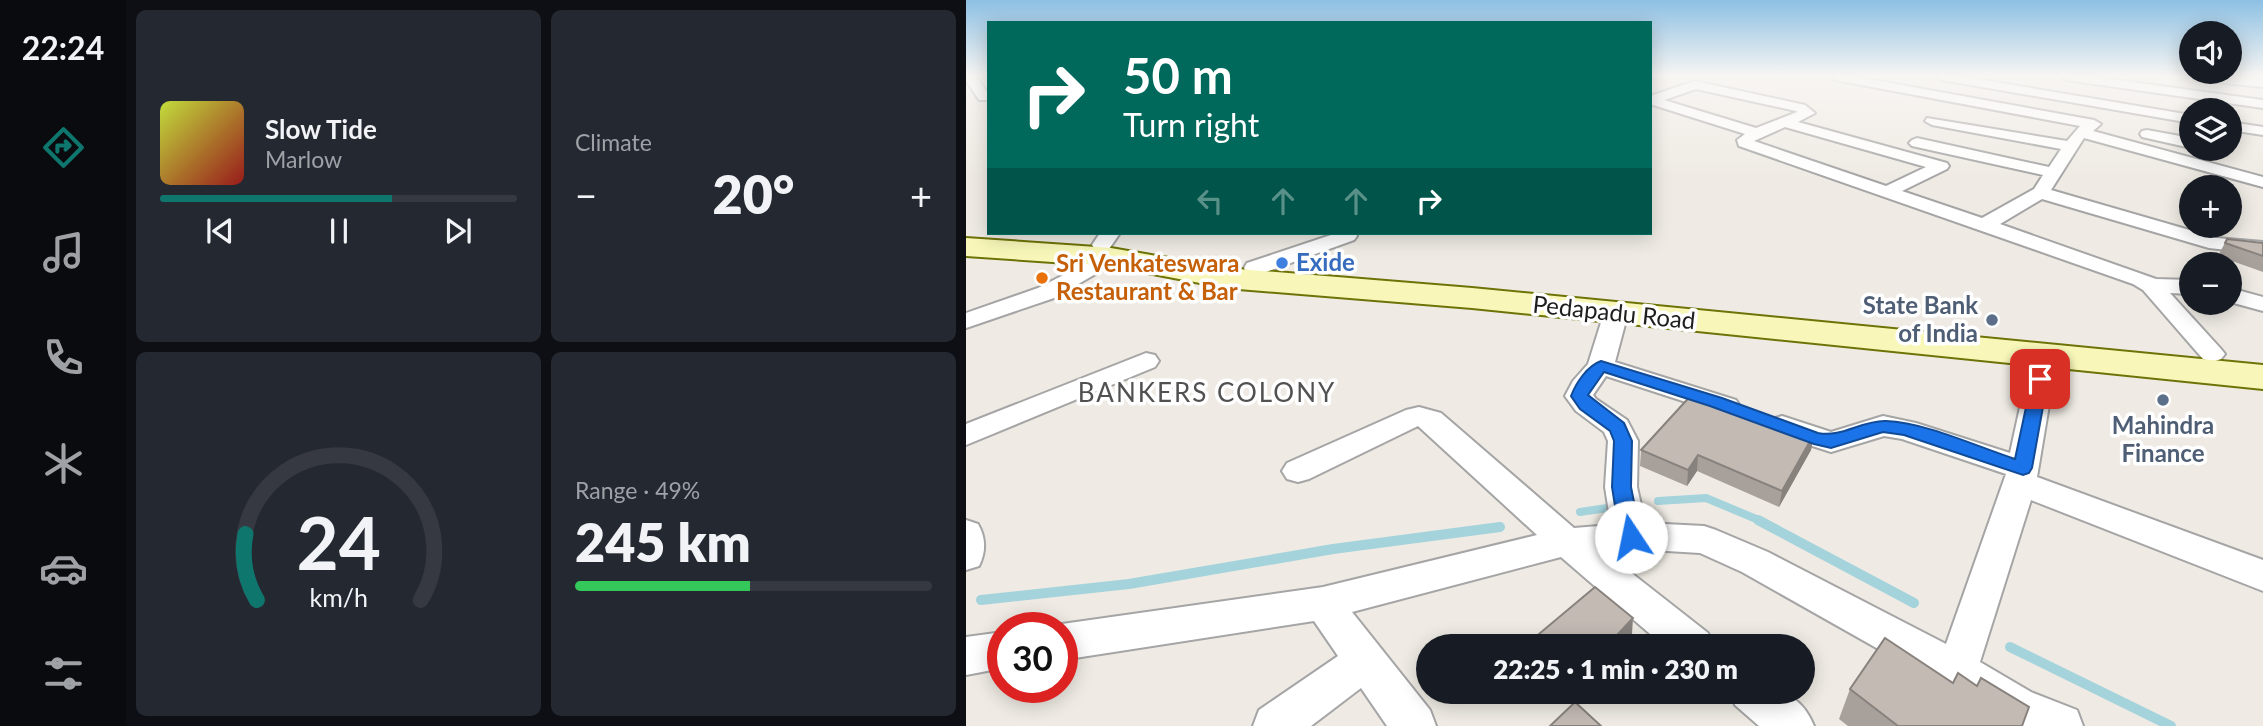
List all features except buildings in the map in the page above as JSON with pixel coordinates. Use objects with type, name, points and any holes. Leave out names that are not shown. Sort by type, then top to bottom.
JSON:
[{"type":"main road","name":"Pedapadu Road","points":[[966,236],[1108,245],[1255,268],[1479,285],[1992,336],[2263,358]]},
{"type":"main road","name":"Pedapadu Road","points":[[966,247],[1108,245],[1226,278],[1472,298],[2263,377]]},
{"type":"street","points":[[1683,110],[1757,133]]},
{"type":"street","points":[[1803,110],[1808,113],[1757,133],[1744,143],[2126,273],[2151,285],[2179,286]]},
{"type":"street","points":[[1987,110],[2263,182]]},
{"type":"street","points":[[2139,110],[2179,117]]},
{"type":"street","points":[[1932,121],[2179,142]]},
{"type":"street","points":[[1786,123],[1941,166],[1886,192]]},
{"type":"street","points":[[2242,127],[2263,131]]},
{"type":"street","points":[[1984,225],[2040,193],[2081,134]]},
{"type":"street","points":[[1917,143],[2056,173]]},
{"type":"street","points":[[2040,193],[2216,244],[2263,248]]},
{"type":"street","points":[[1255,268],[1346,235]]},
{"type":"street","points":[[966,321],[1046,293],[1108,245]]},
{"type":"street","points":[[2151,285],[2212,354]]},
{"type":"street","points":[[2242,298],[2263,304]]},
{"type":"street","points":[[1616,313],[1601,366],[1579,396],[1586,405],[1618,427],[1623,441],[1622,487],[1631,537]]},
{"type":"street","points":[[1957,671],[2021,476],[2044,357]]},
{"type":"street","points":[[966,435],[1146,361]]},
{"type":"street","points":[[1601,366],[1831,442],[1883,426],[1906,430],[2263,576]]},
{"type":"street","points":[[1298,471],[1406,419],[1419,416],[1431,420],[1567,542],[1679,634]]},
{"type":"street","points":[[966,534],[966,556]]},
{"type":"street","points":[[1078,640],[1323,603],[1567,542],[1650,536],[1704,540],[1755,562],[1957,671],[2016,706],[2061,726]]},
{"type":"street","points":[[1323,603],[1414,726]]},
{"type":"street","points":[[966,656],[987,653]]},
{"type":"street","points":[[1275,726],[1364,661]]},
{"type":"street","points":[[1765,704],[1792,726]]},
{"type":"waterway","points":[[1658,501],[1706,498],[1761,521]]},
{"type":"waterway","points":[[1580,512],[1607,508]]},
{"type":"waterway","points":[[1758,520],[1914,603]]},
{"type":"waterway","points":[[981,600],[1129,584],[1333,549],[1500,527]]},
{"type":"waterway","points":[[2010,647],[2171,726]]},
{"type":"place","name":"Exide","points":[[1282,263]]},
{"type":"place","name":"Sri Venkateswara Restaurant & Bar","points":[[1042,278]]},
{"type":"place","name":"State Bank of India","points":[[1992,320]]},
{"type":"place","name":"Mahindra Finance","points":[[2163,400]]},
{"type":"district","name":"BANKERS COLONY","points":[[1207,393]]},
{"type":"route","points":[[1631,537],[1622,487],[1623,441],[1618,427],[1586,405],[1579,396],[1601,366],[1716,402],[1814,438],[1831,442],[1883,426],[1906,430],[2023,468],[2040,379]]}]
